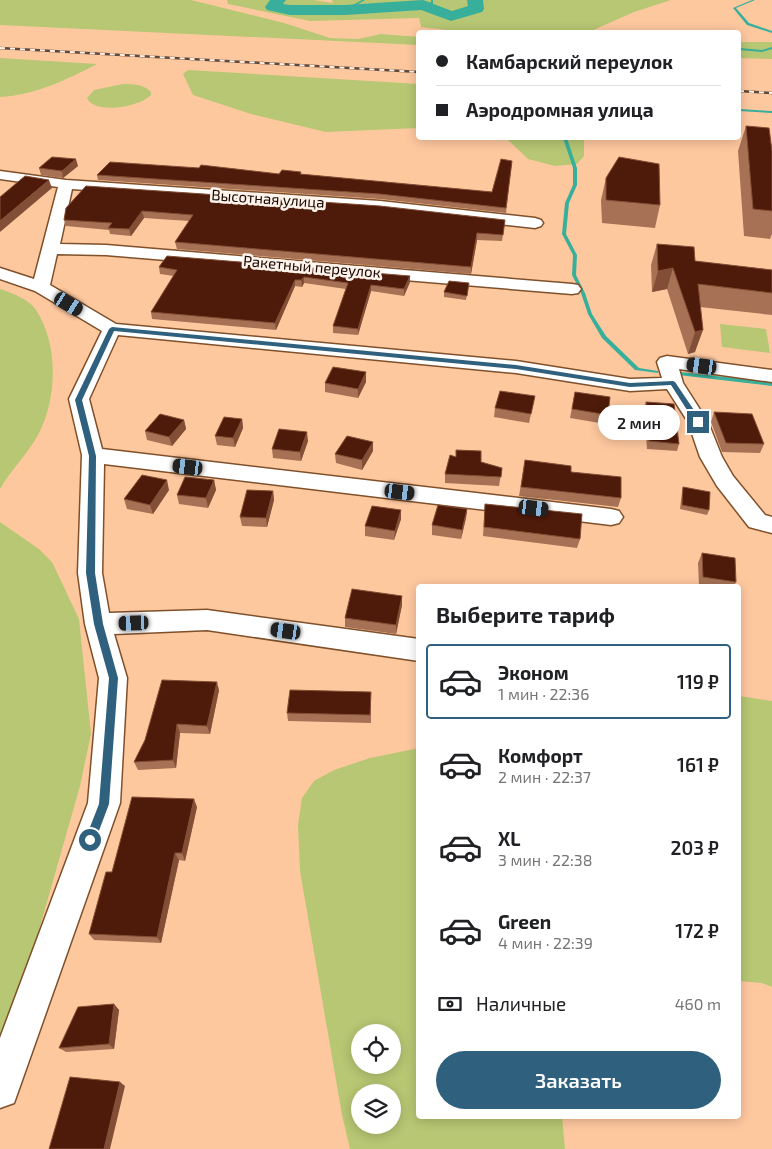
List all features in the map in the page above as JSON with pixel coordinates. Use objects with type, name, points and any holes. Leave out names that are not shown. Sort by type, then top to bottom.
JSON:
[{"type":"street","name":"Высотная улица","points":[[0,175],[66,184],[380,206],[535,223]]},
{"type":"street","points":[[41,287],[66,184]]},
{"type":"street","name":"Ракетный переулок","points":[[51,249],[154,253],[572,289]]},
{"type":"street","points":[[0,273],[41,287],[112,329],[516,367],[630,385],[673,383]]},
{"type":"street","points":[[0,1089],[104,804],[113,678],[98,624],[90,573],[92,456],[79,400],[112,329]]},
{"type":"street","points":[[772,376],[667,362],[673,383],[698,422],[711,456],[725,481],[757,521],[772,525]]},
{"type":"street","points":[[92,456],[611,517]]},
{"type":"street","points":[[98,624],[207,620],[416,650]]},
{"type":"green space","points":[[0,0],[191,0],[284,23],[330,38],[358,39],[381,34],[416,37],[416,45],[0,25]]},
{"type":"green space","points":[[227,0],[313,0],[333,3],[332,0],[671,0],[634,12],[594,30],[447,30],[421,27],[419,18],[310,21],[228,4]]},
{"type":"green space","points":[[741,42],[772,42],[772,59],[741,58]]},
{"type":"green space","points":[[0,58],[97,64],[38,90],[0,97]]},
{"type":"green space","points":[[188,70],[416,84],[416,128],[326,132],[251,114],[193,95],[183,74]]},
{"type":"green space","points":[[123,84],[142,86],[151,92],[151,95],[128,106],[108,108],[92,103],[87,98],[94,90]]},
{"type":"green space","points":[[508,140],[584,140],[584,156],[577,164],[555,166],[528,159]]},
{"type":"green space","points":[[0,289],[25,300],[36,310],[48,338],[53,369],[50,400],[41,429],[32,445],[0,489]]},
{"type":"green space","points":[[720,324],[766,329],[770,353],[722,347]]},
{"type":"green space","points":[[0,522],[39,549],[52,562],[79,619],[91,734],[80,786],[0,1067]]},
{"type":"green space","points":[[741,696],[772,701],[772,987],[762,983],[741,981]]},
{"type":"green space","points":[[416,749],[416,1119],[562,1119],[565,1149],[350,1149],[342,1115],[300,871],[298,825],[302,798],[314,781],[334,770],[370,758]]},
{"type":"building","points":[[746,126],[769,128],[772,151],[772,211],[753,209]]},
{"type":"building","points":[[52,157],[76,159],[62,171],[39,168]]},
{"type":"building","points":[[619,157],[659,164],[660,205],[606,200],[606,178]]},
{"type":"building","points":[[501,159],[512,161],[506,208],[380,194],[97,175],[110,162],[199,168],[201,165],[279,174],[282,170],[301,172],[300,174],[492,192]]},
{"type":"building","points":[[25,176],[49,180],[0,221],[0,197]]},
{"type":"building","points":[[86,186],[380,206],[505,220],[503,235],[477,233],[471,267],[175,242],[193,215],[142,211],[129,229],[108,228],[112,223],[64,220],[66,208]]},
{"type":"building","points":[[657,244],[694,247],[695,261],[772,270],[772,293],[698,284],[703,330],[695,332],[673,268],[658,271]]},
{"type":"building","points":[[167,256],[410,276],[404,289],[371,285],[358,329],[333,326],[348,283],[304,277],[301,280],[295,280],[275,323],[151,312],[177,270],[159,267]]},
{"type":"building","points":[[449,281],[469,283],[467,296],[444,292]]},
{"type":"building","points":[[333,367],[366,372],[358,389],[325,383]]},
{"type":"building","points":[[500,391],[535,396],[531,414],[495,408]]},
{"type":"building","points":[[575,392],[610,397],[608,415],[572,409]]},
{"type":"building","points":[[646,402],[674,404],[679,444],[649,441]]},
{"type":"building","points":[[714,412],[752,414],[764,444],[726,443]]},
{"type":"building","points":[[160,414],[184,420],[169,437],[145,431]]},
{"type":"building","points":[[224,417],[242,419],[233,438],[215,436]]},
{"type":"building","points":[[279,429],[307,432],[300,452],[272,449]]},
{"type":"building","points":[[347,436],[373,442],[362,460],[335,454]]},
{"type":"building","points":[[456,450],[481,451],[481,462],[502,468],[501,477],[445,474],[450,455],[456,457]]},
{"type":"building","points":[[525,460],[571,466],[571,472],[621,477],[621,498],[521,487]]},
{"type":"building","points":[[142,475],[167,480],[150,505],[124,499]]},
{"type":"building","points":[[185,477],[214,480],[206,498],[177,495]]},
{"type":"building","points":[[683,487],[710,492],[709,510],[682,505]]},
{"type":"building","points":[[247,490],[273,491],[266,518],[240,517]]},
{"type":"building","points":[[485,504],[582,514],[580,539],[484,527]]},
{"type":"building","points":[[438,505],[467,509],[462,530],[432,525]]},
{"type":"building","points":[[372,506],[401,510],[395,531],[365,526]]},
{"type":"building","points":[[702,553],[735,558],[736,582],[703,577]]},
{"type":"building","points":[[352,589],[402,596],[396,625],[345,618]]},
{"type":"building","points":[[162,680],[217,682],[207,726],[177,724],[173,760],[134,762],[145,740]]},
{"type":"building","points":[[290,690],[371,692],[370,715],[287,713]]},
{"type":"building","points":[[132,797],[194,799],[182,853],[175,853],[157,937],[89,934],[106,872],[112,872]]},
{"type":"building","points":[[114,1004],[109,1044],[59,1048],[78,1007]]},
{"type":"building","points":[[70,1077],[120,1082],[104,1149],[49,1149]]},
{"type":"waterway","points":[[278,0],[273,7],[290,10],[345,10],[423,5],[451,16],[476,9],[475,0]]},
{"type":"waterway","points":[[345,10],[364,0]]},
{"type":"waterway","points":[[423,5],[432,3],[432,0]]},
{"type":"waterway","points":[[754,0],[734,8],[748,24],[772,32]]},
{"type":"waterway","points":[[741,49],[762,51],[772,48]]},
{"type":"waterway","points":[[741,110],[772,112]]},
{"type":"waterway","points":[[566,140],[575,168],[575,185],[567,203],[564,234],[575,255],[574,275],[590,314],[604,337],[637,369],[656,372]]},
{"type":"waterway","points":[[680,374],[772,384]]},
{"type":"railway","points":[[0,48],[416,72]]},
{"type":"railway","points":[[741,91],[772,93]]},
{"type":"route","points":[[90,840],[104,804],[113,678],[98,624],[90,573],[92,456],[79,400],[112,329],[516,367],[630,385],[673,383],[698,422]]}]
